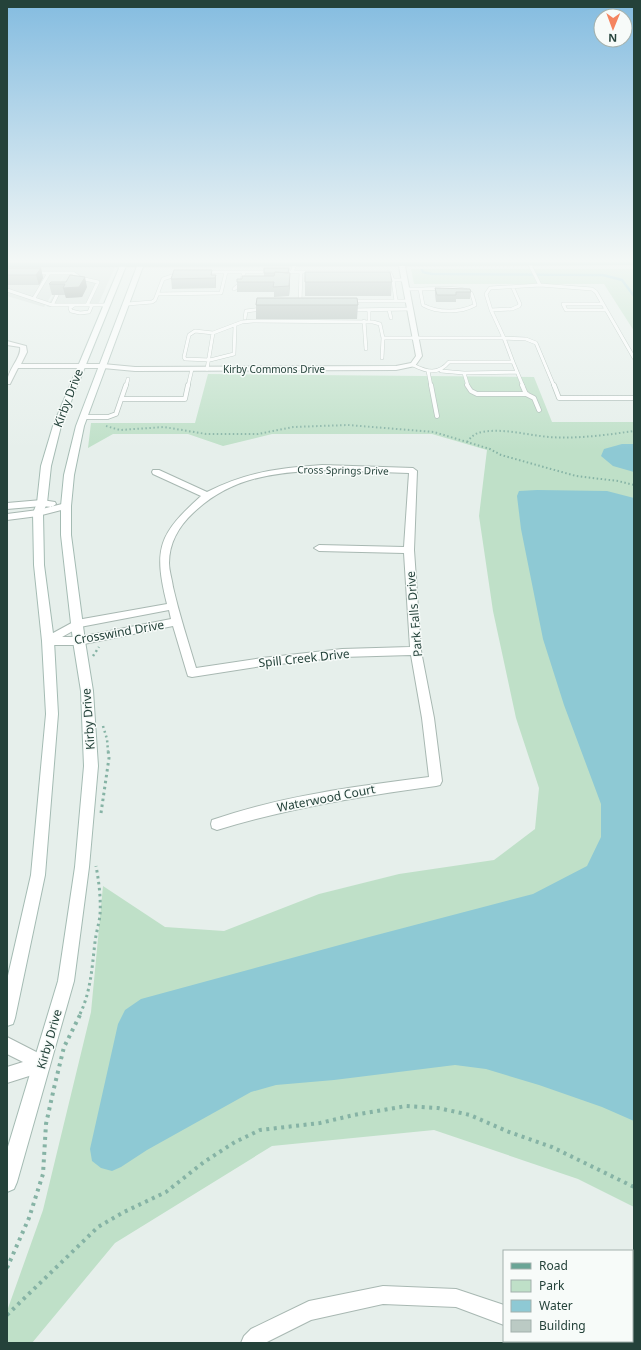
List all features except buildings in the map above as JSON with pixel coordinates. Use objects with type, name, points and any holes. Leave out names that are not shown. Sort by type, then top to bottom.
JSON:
[{"type":"main road","name":"Kirby Drive","points":[[7,1018],[38,875],[52,714],[48,641],[39,565],[40,508],[46,466],[57,426],[79,370],[106,324]]},
{"type":"main road","name":"Kirby Drive","points":[[7,1182],[66,981],[83,859],[91,766],[86,691],[78,641],[66,535],[66,506],[69,475],[77,436],[102,370],[113,324]]},
{"type":"street","points":[[413,324],[419,356],[413,365]]},
{"type":"street","points":[[7,343],[23,346],[24,352],[7,382]]},
{"type":"street","name":"Kirby Commons Drive","points":[[79,370],[124,372],[135,369],[396,368],[413,365]]},
{"type":"street","points":[[16,366],[79,370]]},
{"type":"street","points":[[12,374],[79,370]]},
{"type":"street","name":"Cross Springs Drive","points":[[192,673],[176,622],[164,564],[166,549],[176,524],[190,509],[206,495],[244,479],[283,469],[326,468],[413,471]]},
{"type":"street","name":"Park Falls Drive","points":[[413,471],[409,550],[416,651],[427,711],[436,780]]},
{"type":"street","points":[[156,472],[206,495]]},
{"type":"street","points":[[7,506],[40,508],[66,506]]},
{"type":"street","points":[[7,517],[40,508]]},
{"type":"street","points":[[319,548],[409,550]]},
{"type":"street","name":"Crosswind Drive","points":[[48,641],[77,624],[173,606]]},
{"type":"street","name":"Crosswind Drive","points":[[48,641],[78,641],[176,622]]},
{"type":"street","name":"Spill Creek Drive","points":[[192,673],[262,662],[342,653],[416,651]]},
{"type":"street","name":"Waterwood Court","points":[[217,824],[253,813],[358,790],[436,780]]},
{"type":"street","points":[[7,1045],[42,1064]]},
{"type":"street","points":[[7,1075],[42,1064]]},
{"type":"street","points":[[251,1343],[258,1336],[309,1311],[383,1295],[456,1298],[503,1315]]},
{"type":"lane","points":[[235,326],[234,354],[225,358],[209,360],[185,359],[184,357],[189,335],[196,332],[213,333],[238,324]]},
{"type":"lane","points":[[364,324],[366,349]]},
{"type":"lane","points":[[380,324],[383,338],[382,358]]},
{"type":"lane","points":[[498,324],[527,394]]},
{"type":"lane","points":[[614,324],[634,358]]},
{"type":"lane","points":[[207,369],[213,333]]},
{"type":"lane","points":[[383,338],[526,339],[536,343],[559,398],[634,398]]},
{"type":"lane","points":[[441,371],[450,362],[513,362]]},
{"type":"lane","points":[[413,365],[428,371],[451,373],[517,372]]},
{"type":"lane","points":[[121,399],[185,399],[192,369]]},
{"type":"lane","points":[[428,371],[437,416]]},
{"type":"lane","points":[[464,373],[470,389],[474,393],[482,395],[527,394],[534,398],[539,410]]},
{"type":"lane","points":[[84,417],[113,416],[116,414],[128,380]]},
{"type":"path","points":[[101,425],[120,430],[164,427],[206,434],[258,434],[293,427],[348,425],[434,432],[490,449],[501,455],[576,476],[618,481],[634,485]]},
{"type":"path","points":[[467,442],[473,435],[487,431],[514,432],[550,437],[584,436],[634,431]]},
{"type":"path","points":[[7,1315],[98,1227],[124,1212],[166,1192],[204,1162],[235,1142],[260,1130],[320,1123],[354,1115],[406,1106],[438,1108],[470,1115],[509,1132],[552,1147],[634,1187]]},
{"type":"green space","points":[[630,324],[634,324],[634,331]]},
{"type":"green space","points":[[208,374],[534,377],[552,422],[634,422],[634,1207],[578,1179],[434,1130],[272,1146],[115,1243],[32,1343],[7,1343],[7,1311],[43,1210],[91,1012],[103,886],[165,927],[224,931],[319,894],[399,874],[494,860],[535,829],[539,788],[516,718],[493,611],[479,516],[487,450],[432,434],[272,434],[223,446],[188,434],[113,434],[88,448],[91,423],[195,423]]},
{"type":"water","points":[[622,444],[634,444],[634,472],[613,466],[601,456],[604,449]]},
{"type":"water","points":[[519,491],[607,491],[634,498],[634,1121],[602,1107],[539,1085],[486,1069],[455,1065],[334,1080],[276,1085],[251,1092],[147,1150],[121,1167],[112,1171],[101,1168],[92,1161],[90,1149],[118,1024],[125,1010],[141,999],[533,894],[587,866],[601,837],[601,804],[564,705],[543,639],[521,529],[517,496]]}]
